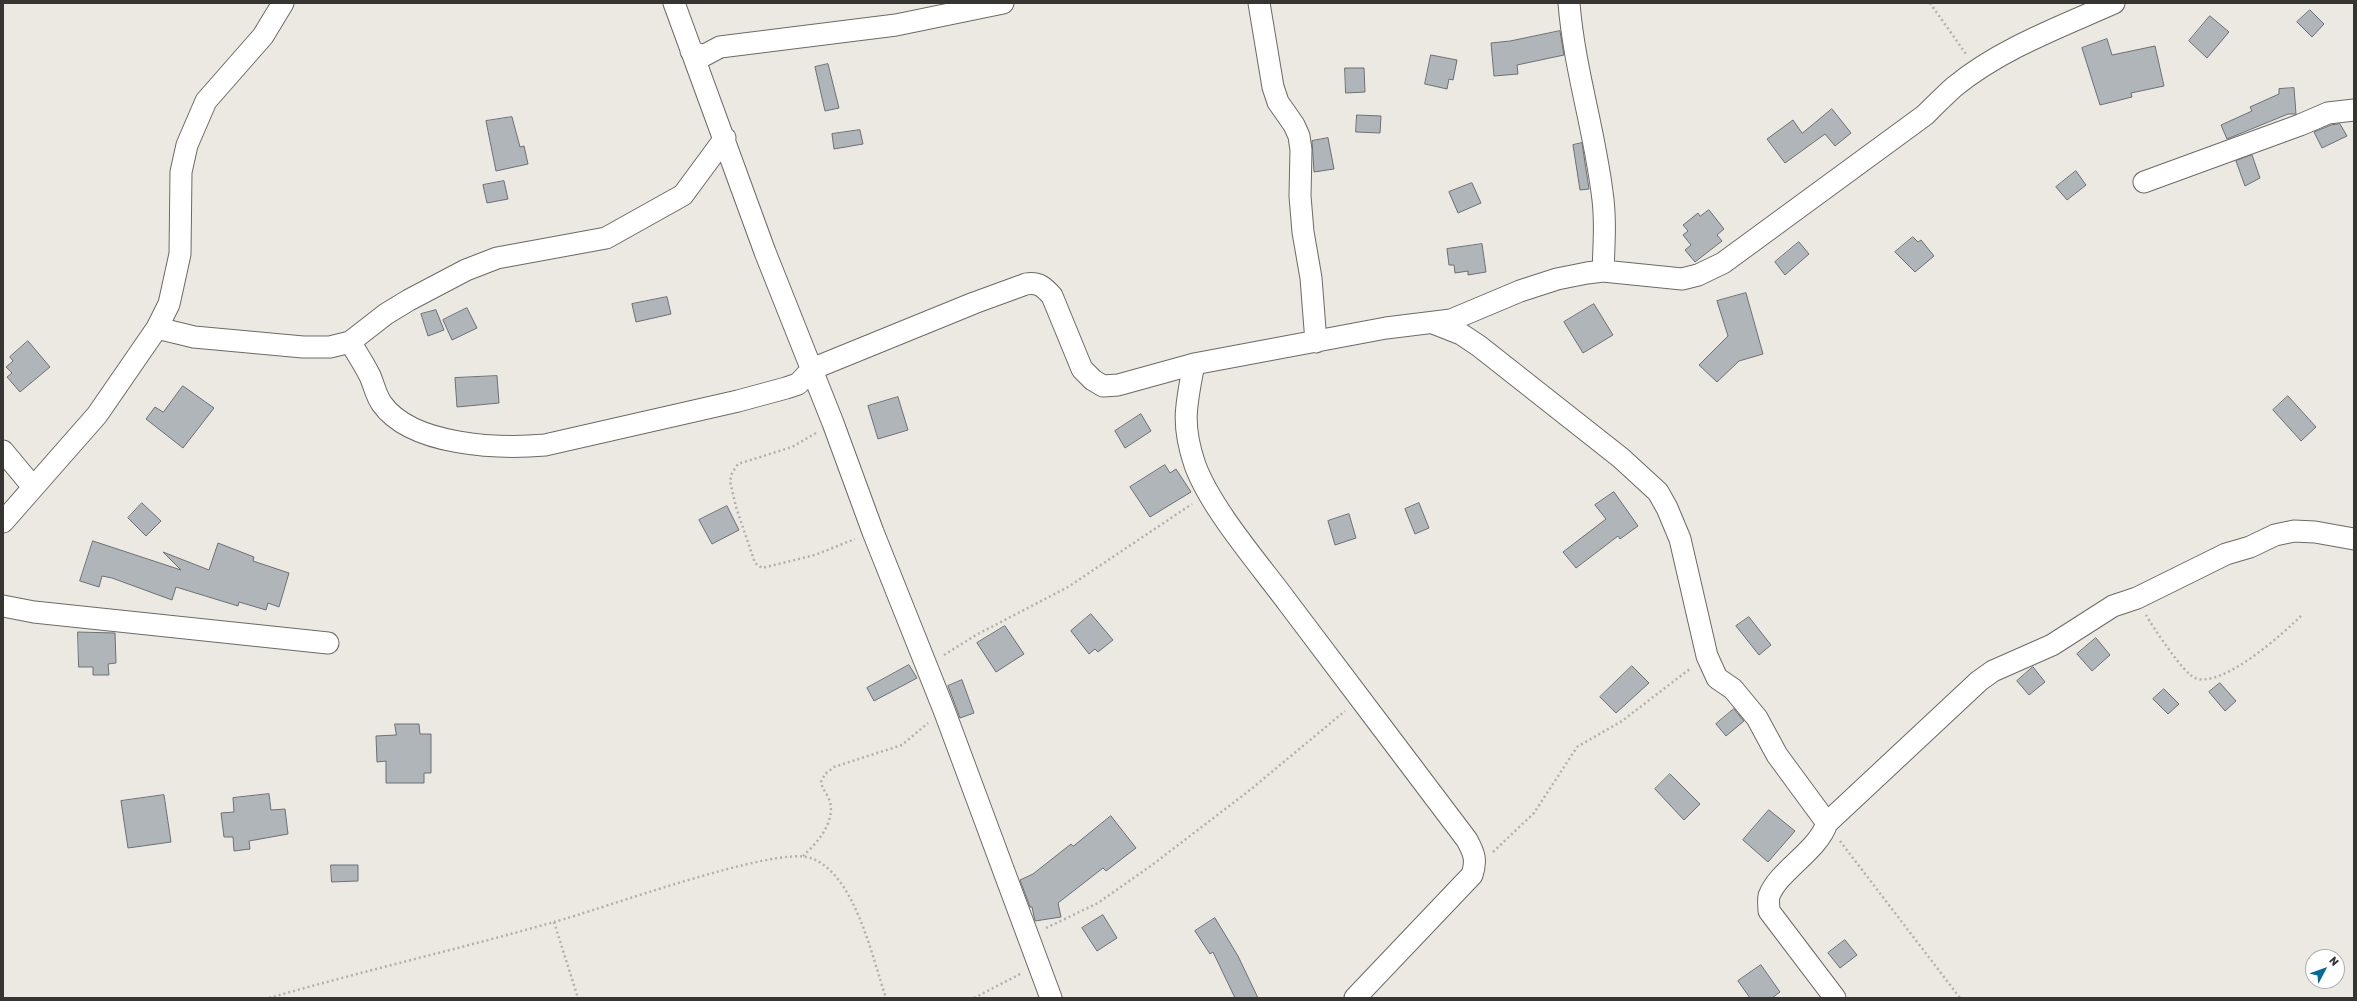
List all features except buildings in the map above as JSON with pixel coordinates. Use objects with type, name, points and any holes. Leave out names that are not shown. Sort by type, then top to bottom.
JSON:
[{"type":"street","points":[[3,522],[97,415],[157,328],[169,304],[180,254],[181,172],[186,145],[206,101],[263,36],[283,3]]},
{"type":"street","points":[[674,3],[725,138],[765,252],[812,369],[873,532],[944,710],[1051,998]]},
{"type":"street","points":[[691,51],[703,56],[720,48],[896,25],[1003,3]]},
{"type":"street","points":[[1259,3],[1273,87],[1278,102],[1294,125],[1299,136],[1301,150],[1300,196],[1302,232],[1311,278],[1316,342]]},
{"type":"street","points":[[1569,3],[1576,51],[1602,193],[1605,231],[1603,271]]},
{"type":"street","points":[[350,342],[369,375],[381,403],[402,423],[421,432],[445,439],[474,444],[528,446],[545,445],[738,401],[786,388],[798,384],[812,369],[974,302],[1026,284],[1034,283],[1044,286],[1052,296],[1082,369],[1093,380],[1104,386],[1118,386],[1194,364],[1386,328],[1451,320],[1556,279],[1603,271],[1682,279],[1698,275],[1723,263],[1925,115],[1954,87],[1977,71],[2048,32],[2114,3]]},
{"type":"street","points":[[2144,182],[2300,125],[2328,113],[2354,110]]},
{"type":"street","points":[[157,328],[194,337],[303,347],[330,347],[350,342],[386,314],[408,300],[466,270],[497,258],[606,238],[683,194],[725,138]]},
{"type":"street","points":[[1430,322],[1461,334],[1479,346],[1621,458],[1658,492],[1667,508],[1680,539],[1707,656],[1717,678],[1733,689],[1757,718],[1777,755],[1827,823]]},
{"type":"street","points":[[1194,364],[1185,408],[1186,425],[1189,444],[1196,467],[1209,492],[1234,531],[1361,697],[1467,840],[1474,854],[1476,864],[1472,875],[1355,998]]},
{"type":"street","points":[[3,451],[33,487]]},
{"type":"street","points":[[1835,998],[1769,911],[1769,896],[1777,884],[1817,841],[1827,823],[1988,674],[2052,645],[2113,606],[2137,598],[2226,554],[2250,547],[2275,535],[2294,531],[2315,532],[2354,539]]},
{"type":"street","points":[[3,606],[34,612],[328,643]]},
{"type":"path","points":[[1930,3],[1977,71]]},
{"type":"path","points":[[832,423],[792,447],[738,464],[732,473],[730,481],[736,507],[755,563],[762,568],[815,555],[873,532]]},
{"type":"path","points":[[927,666],[976,635],[1068,587],[1209,492]]},
{"type":"path","points":[[2137,598],[2153,625],[2184,668],[2194,678],[2206,679],[2232,669],[2266,648],[2303,614]]},
{"type":"path","points":[[1476,864],[1490,855],[1530,817],[1577,747],[1622,721],[1707,656]]},
{"type":"path","points":[[1028,937],[1098,903],[1152,865],[1250,790],[1361,697]]},
{"type":"path","points":[[803,856],[817,842],[826,826],[830,803],[821,782],[825,774],[834,767],[902,745],[944,710]]},
{"type":"path","points":[[1827,823],[1877,892],[1960,998]]},
{"type":"path","points":[[268,998],[554,922],[738,867],[771,859],[803,856],[825,866],[838,878],[850,895],[886,998]]},
{"type":"path","points":[[554,922],[578,998]]},
{"type":"path","points":[[974,998],[1038,964]]}]
